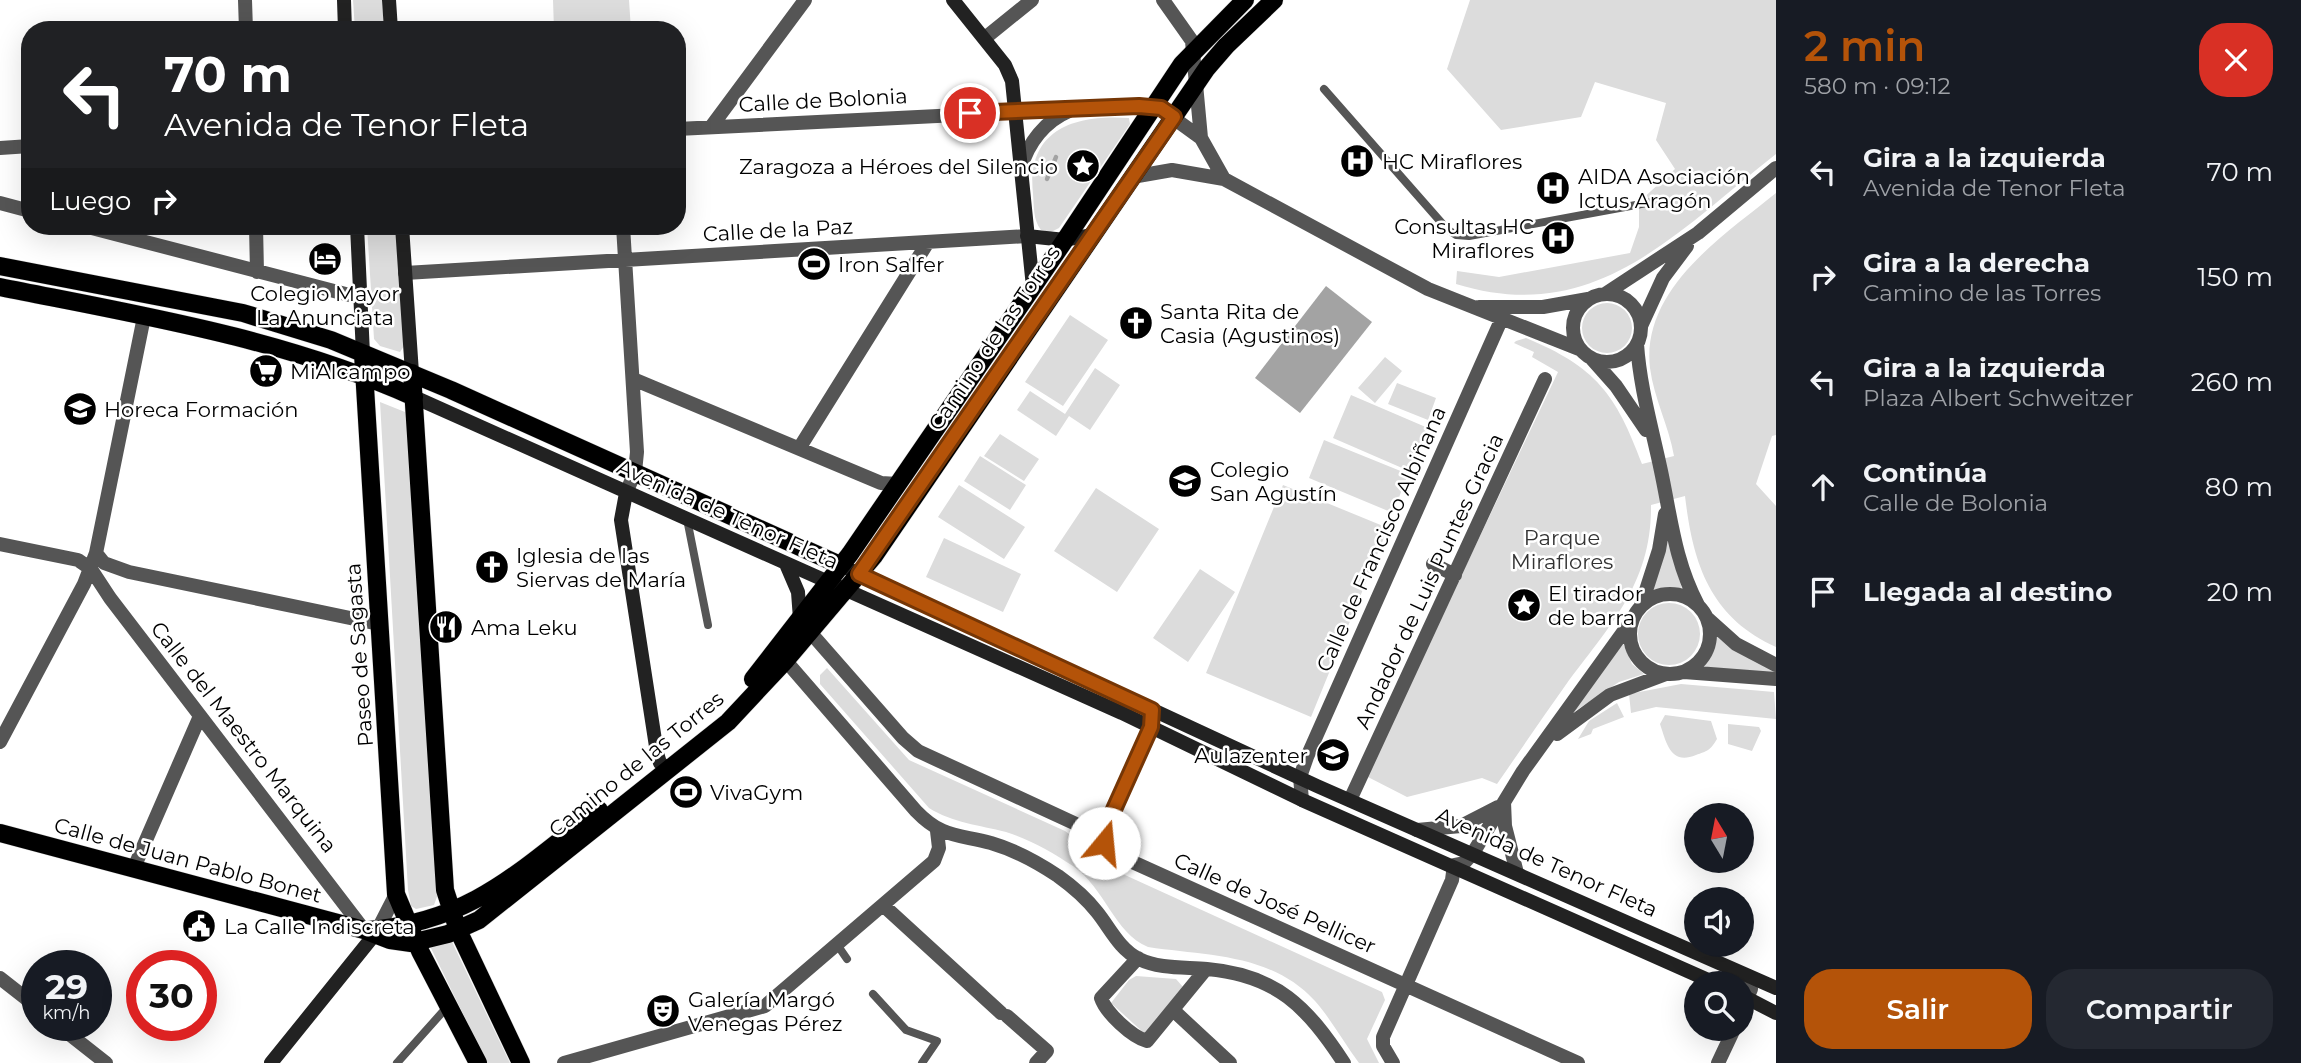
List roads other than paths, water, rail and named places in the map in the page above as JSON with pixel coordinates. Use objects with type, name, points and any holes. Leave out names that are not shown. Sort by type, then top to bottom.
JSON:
[{"type":"main road","points":[[344,0],[345,21]]},
{"type":"main road","points":[[389,0],[390,21]]},
{"type":"main road","points":[[953,0],[985,38],[1010,75],[1033,287]]},
{"type":"main road","name":"Camino de las Torres","points":[[408,924],[451,912],[494,890],[720,729],[805,625],[826,583],[898,484],[1194,49],[1245,0]]},
{"type":"main road","name":"Camino de las Torres","points":[[805,625],[845,591],[859,574],[1219,53],[1274,0]]},
{"type":"main road","name":"Paseo de Sagasta","points":[[357,235],[396,894],[416,943],[478,1063]]},
{"type":"main road","points":[[403,235],[443,874],[451,912],[458,930],[521,1063]]},
{"type":"main road","name":"Camino de las Torres","points":[[1027,236],[1065,240],[1091,235]]},
{"type":"main road","name":"Avenida de Tenor Fleta","points":[[0,266],[243,313],[331,340],[635,472],[1416,830],[1738,971]]},
{"type":"main road","name":"Avenida de Tenor Fleta","points":[[0,287],[236,336],[364,374],[1151,727],[1302,800],[1688,971]]},
{"type":"main road","points":[[626,493],[621,520],[665,766]]},
{"type":"main road","points":[[785,563],[797,585],[805,625]]},
{"type":"main road","name":"Camino de las Torres","points":[[416,943],[458,930],[479,920],[665,766]]},
{"type":"main road","name":"Calle de Juan Pablo Bonet","points":[[0,833],[132,870],[373,931],[396,942],[416,943]]},
{"type":"main road","name":"Calle de Juan Pablo Bonet","points":[[373,931],[408,924]]},
{"type":"main road","points":[[271,1063],[373,931]]},
{"type":"main road","name":"Avenida de Tenor Fleta","points":[[1754,978],[1776,988]]},
{"type":"main road","points":[[1754,1001],[1776,1013]]},
{"type":"street","points":[[245,0],[246,21]]},
{"type":"street","points":[[711,127],[804,0]]},
{"type":"street","points":[[985,38],[1032,0]]},
{"type":"street","points":[[1163,0],[1187,30],[1194,49],[1198,83],[1196,111],[1201,138],[1224,179]]},
{"type":"street","points":[[1156,107],[1201,138]]},
{"type":"street","name":"Calle de Bolonia","points":[[686,128],[1013,111],[1156,107]]},
{"type":"street","points":[[1020,172],[1026,153],[1038,134],[1060,115],[1074,109]]},
{"type":"street","points":[[0,148],[21,147]]},
{"type":"street","points":[[1605,294],[1698,233],[1776,168]]},
{"type":"street","points":[[1132,177],[1172,170],[1224,179],[1428,289],[1534,328],[1579,349],[1592,359],[1616,386],[1654,442]]},
{"type":"street","points":[[0,204],[21,209]]},
{"type":"street","points":[[1698,233],[1662,278],[1641,326],[1637,344],[1641,385],[1678,561],[1698,606],[1707,618],[1736,643],[1776,665]]},
{"type":"street","points":[[118,235],[361,299]]},
{"type":"street","points":[[256,235],[257,272]]},
{"type":"street","points":[[624,235],[633,379],[635,472],[626,493]]},
{"type":"street","name":"Calle de la Paz","points":[[405,273],[1027,236]]},
{"type":"street","points":[[800,447],[928,242]]},
{"type":"street","points":[[1476,307],[1543,307],[1614,294],[1630,302],[1641,326]]},
{"type":"street","points":[[1579,349],[1572,331],[1573,321],[1576,312],[1589,298]]},
{"type":"street","points":[[0,742],[91,569],[145,317]]},
{"type":"street","name":"Calle de Francisco Albiñana","points":[[1300,777],[1502,318]]},
{"type":"street","points":[[1592,359],[1618,361],[1637,344]]},
{"type":"street","points":[[633,379],[881,483],[898,484]]},
{"type":"street","name":"Andador de Luis Puntes Gracia","points":[[1350,800],[1545,379]]},
{"type":"street","points":[[1667,506],[1659,550],[1630,630],[1636,654],[1644,664],[1675,673],[1776,679]]},
{"type":"street","points":[[0,544],[73,559],[91,569]]},
{"type":"street","points":[[96,553],[104,563],[129,572],[379,624]]},
{"type":"street","points":[[1433,564],[1455,575]]},
{"type":"street","name":"Calle del Maestro Marquina","points":[[91,569],[104,591],[200,716],[373,931]]},
{"type":"street","points":[[104,591],[114,578],[129,572]]},
{"type":"street","points":[[1393,1063],[1382,1041],[1452,880],[1454,865],[1464,863],[1473,853],[1537,751],[1637,612],[1650,600],[1675,594],[1698,606]]},
{"type":"street","points":[[1537,751],[1594,704],[1627,687],[1675,673],[1703,656],[1709,644],[1707,618]]},
{"type":"street","name":"Calle de José Pellicer","points":[[805,625],[903,738],[918,751],[1102,836],[1108,850],[1117,855],[1578,1063]]},
{"type":"street","points":[[782,655],[916,811],[937,831],[992,843],[1037,862],[1075,889],[1099,914],[1117,940],[1138,958],[1171,967],[1246,974],[1280,990],[1315,1021],[1344,1063]]},
{"type":"street","points":[[1102,836],[1151,727],[1152,710]]},
{"type":"street","points":[[132,870],[200,716]]},
{"type":"street","points":[[1300,777],[1302,800]]},
{"type":"street","points":[[1416,830],[1461,826],[1487,815],[1504,802]]},
{"type":"street","points":[[1504,802],[1505,826],[1517,873]]},
{"type":"street","points":[[564,1063],[756,1010],[773,1000],[934,861],[939,848],[937,831]]},
{"type":"street","points":[[373,931],[396,894]]},
{"type":"street","points":[[884,906],[1047,1051],[1036,1063]]},
{"type":"street","points":[[1138,958],[1101,998],[1138,1038],[1147,1041],[1206,969]]},
{"type":"street","points":[[0,978],[21,994]]},
{"type":"street","points":[[1173,1010],[1230,1063]]},
{"type":"street","points":[[78,1041],[106,1063]]},
{"type":"street","points":[[1718,1063],[1728,1041]]},
{"type":"lane","points":[[1324,89],[1447,229],[1456,235],[1469,236],[1651,202]]},
{"type":"lane","points":[[687,520],[708,625]]},
{"type":"lane","points":[[836,943],[847,959]]},
{"type":"lane","points":[[873,994],[906,1030],[937,1041],[922,1063]]},
{"type":"lane","points":[[397,1063],[449,1005]]},
{"type":"waterway","points":[[1047,179],[1056,157]]},
{"type":"place","name":"HC Miraflores","points":[[1357,161]]},
{"type":"place","name":"Zaragoza a Héroes del Silencio","points":[[1083,166]]},
{"type":"place","name":"AIDA Asociación Ictus Aragón","points":[[1553,188]]},
{"type":"place","name":"Consultas HC Miraflores","points":[[1558,238]]},
{"type":"place","name":"Colegio Mayor La Anunciata","points":[[325,259]]},
{"type":"place","name":"Iron Salfer","points":[[814,264]]},
{"type":"place","name":"Santa Rita de Casia (Agustinos)","points":[[1136,323]]},
{"type":"place","name":"MiAlcampo","points":[[266,371]]},
{"type":"place","name":"Horeca Formación","points":[[80,409]]},
{"type":"place","name":"Colegio San Agustín","points":[[1185,481]]},
{"type":"place","name":"Iglesia de las Siervas de María","points":[[492,567]]},
{"type":"place","name":"El tirador de barra","points":[[1524,605]]},
{"type":"place","name":"Ama Leku","points":[[446,627]]},
{"type":"place","name":"Aulazenter","points":[[1333,755]]},
{"type":"place","name":"VivaGym","points":[[686,792]]},
{"type":"place","name":"La Calle Indiscreta","points":[[199,926]]},
{"type":"place","name":"Galería Margó Venegas Pérez","points":[[663,1011]]},
{"type":"park label","name":"Parque Miraflores","points":[[1562,549]]}]
